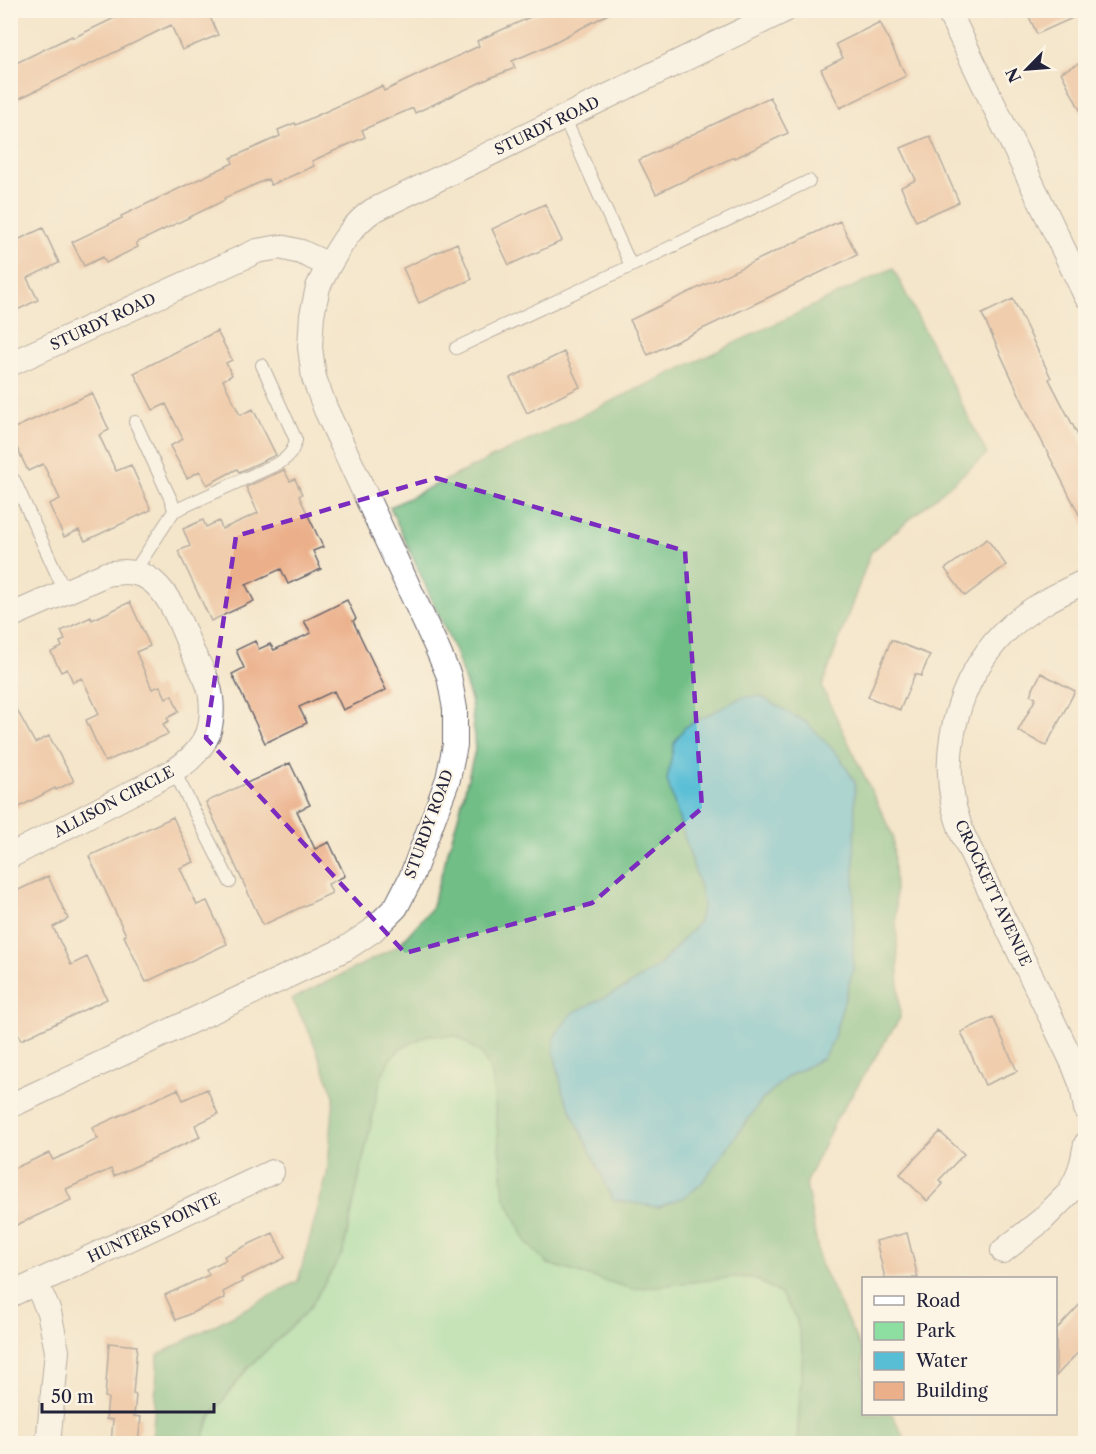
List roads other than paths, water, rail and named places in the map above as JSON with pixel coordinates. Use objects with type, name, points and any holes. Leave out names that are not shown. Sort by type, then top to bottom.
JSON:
[{"type":"street","name":"STURDY ROAD","points":[[10,1106],[345,950],[372,931],[396,907],[411,878],[448,779],[454,745],[455,709],[448,676],[436,646],[326,410],[314,378],[310,347],[312,315],[318,287],[350,230],[372,211],[785,10]]},
{"type":"street","points":[[948,10],[1086,297]]},
{"type":"street","name":"STURDY ROAD","points":[[10,364],[257,252],[280,247],[301,252],[329,265]]},
{"type":"street","points":[[10,616],[106,574],[134,572]]},
{"type":"street","name":"ALLISON CIRCLE","points":[[10,856],[174,771],[188,762],[208,734],[211,700],[208,684],[170,602],[159,587],[148,578],[134,572]]},
{"type":"street","name":"CROCKETT AVENUE","points":[[1086,582],[1037,606],[1011,626],[989,650],[971,677],[960,702],[954,726],[950,773],[953,802],[962,833],[1073,1063],[1082,1086],[1086,1109]]},
{"type":"street","points":[[1003,1251],[1042,1220],[1069,1193],[1080,1170],[1086,1144]]},
{"type":"street","name":"HUNTERS POINTE","points":[[10,1295],[272,1172]]},
{"type":"street","points":[[36,1283],[49,1312],[57,1351],[48,1443]]},
{"type":"lane","points":[[564,117],[632,266]]},
{"type":"lane","points":[[456,348],[809,182]]},
{"type":"lane","points":[[134,572],[174,511],[279,463],[294,450],[296,440],[262,365]]},
{"type":"lane","points":[[135,422],[174,511]]},
{"type":"lane","points":[[14,480],[65,592]]},
{"type":"lane","points":[[174,771],[231,882]]},
{"type":"water","points":[[760,696],[806,722],[839,756],[855,782],[853,969],[833,1040],[823,1058],[787,1077],[762,1100],[701,1184],[686,1196],[659,1207],[613,1200],[563,1093],[554,1052],[555,1035],[572,1013],[626,987],[659,966],[699,922],[703,905],[700,887],[667,780],[674,743],[685,727],[742,697]]}]
